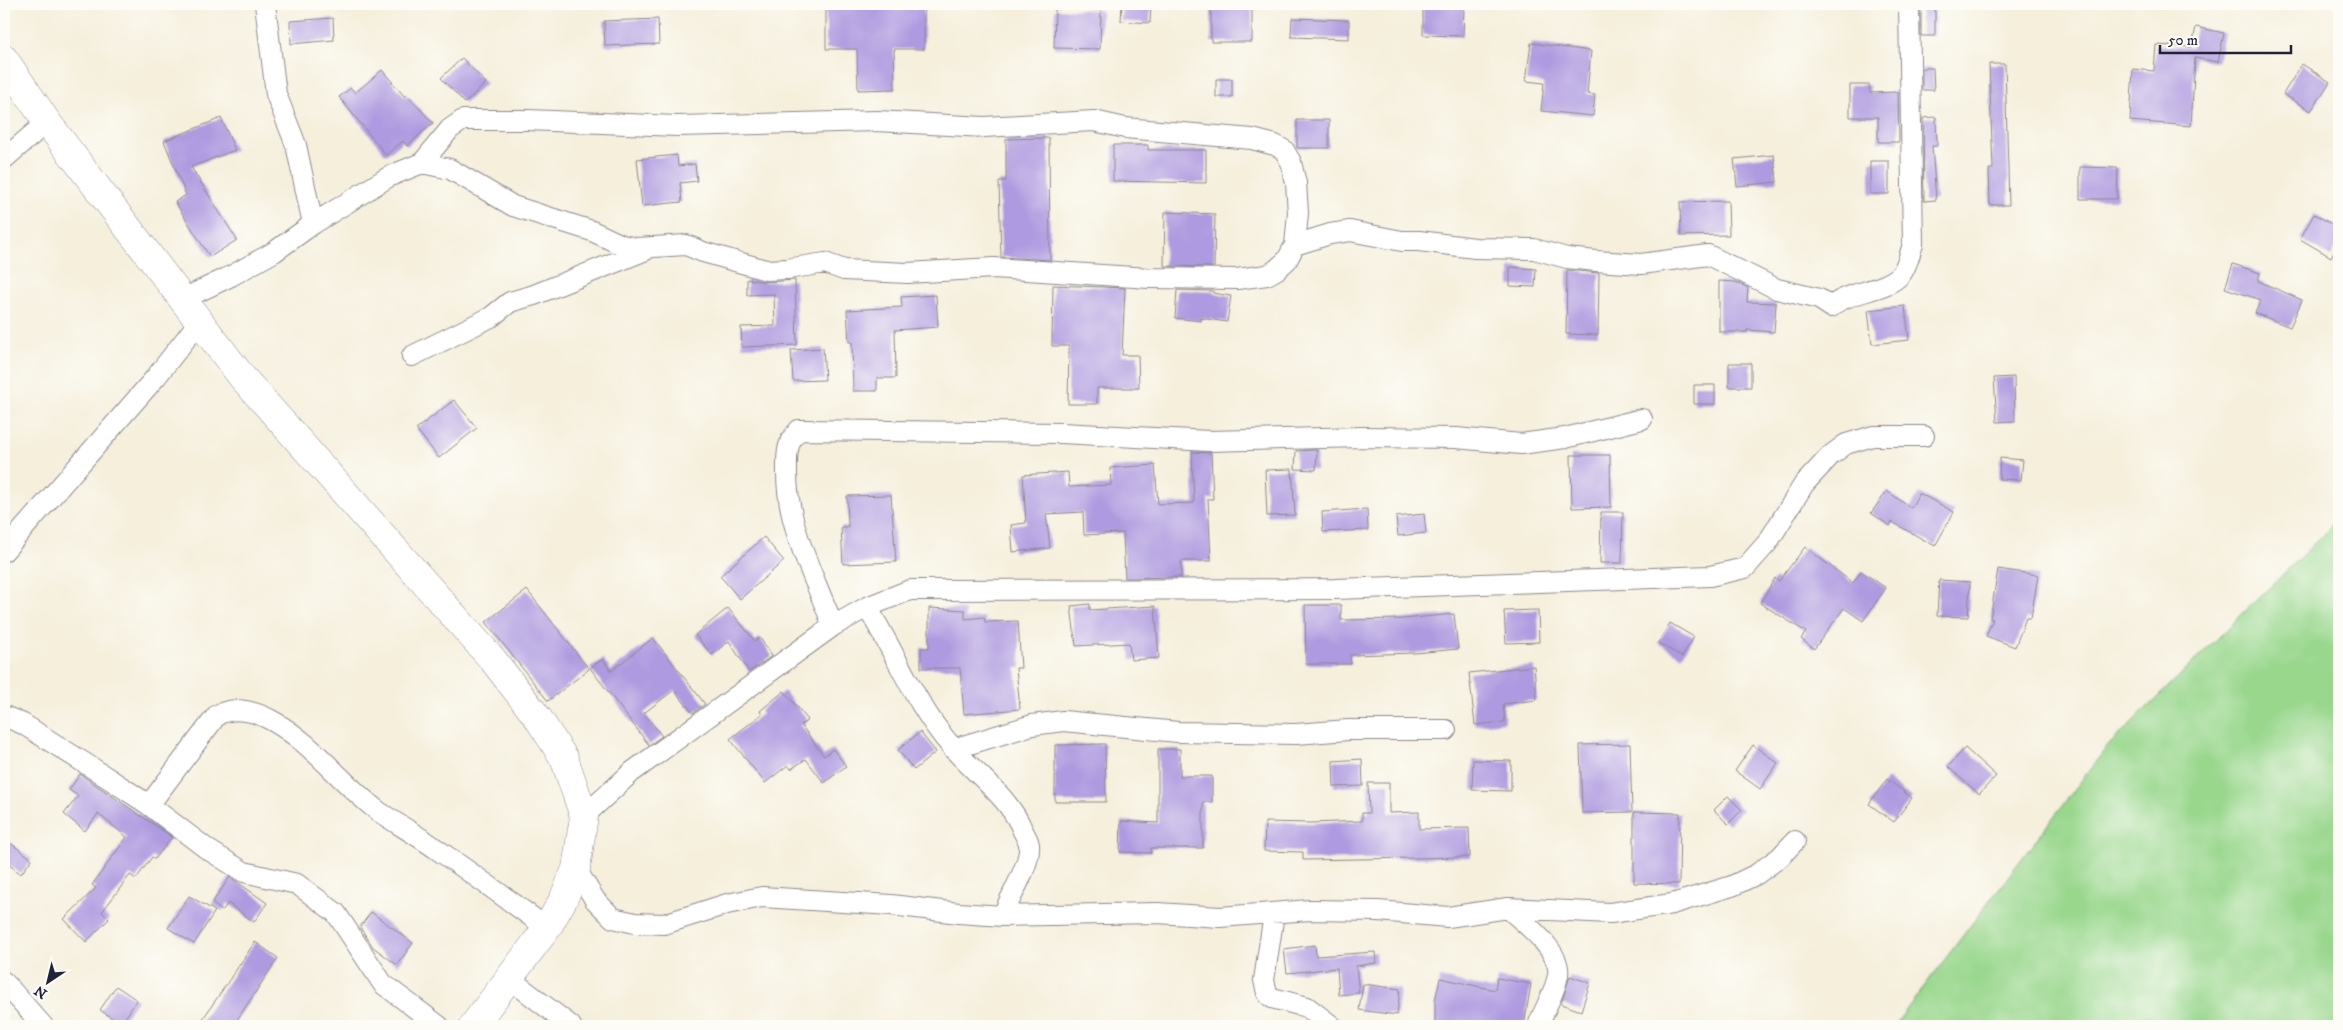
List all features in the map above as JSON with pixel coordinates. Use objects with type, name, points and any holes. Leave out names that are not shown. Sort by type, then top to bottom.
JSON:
[{"type":"street","points":[[265,4],[276,94],[296,145],[314,224]]},
{"type":"street","points":[[1295,245],[1330,234],[1350,232],[1367,233],[1402,241],[1419,241],[1475,248],[1534,249],[1566,258],[1605,262],[1640,264],[1708,255],[1777,289],[1819,299],[1831,307],[1836,302],[1850,296],[1892,281],[1902,273],[1913,244],[1909,4]]},
{"type":"street","points":[[4,59],[47,122],[242,377],[493,660],[533,711],[564,758],[584,816],[576,869],[563,900],[547,928],[473,1026]]},
{"type":"street","points":[[183,299],[231,276],[274,252],[390,176],[422,163],[450,129],[463,120],[537,120],[677,126],[877,121],[984,126],[1094,121],[1125,128],[1252,139],[1276,146],[1284,150],[1290,162],[1296,183],[1298,213],[1295,245],[1287,260],[1266,275],[1210,280],[993,268],[907,273],[844,270],[824,263],[787,269],[766,270],[703,252],[686,245],[637,248],[622,245],[592,231],[513,206],[450,169],[422,163]]},
{"type":"street","points":[[4,159],[47,122]]},
{"type":"street","points":[[412,356],[491,317],[510,302],[534,296],[655,246]]},
{"type":"street","points":[[4,551],[156,377],[199,322]]},
{"type":"street","points":[[833,626],[792,523],[787,485],[787,458],[790,442],[799,430],[1062,433],[1209,441],[1456,438],[1521,444],[1566,438],[1642,420]]},
{"type":"street","points":[[584,816],[632,772],[833,626],[868,607],[910,590],[1306,590],[1710,576],[1745,568],[1768,542],[1804,484],[1831,455],[1846,444],[1873,436],[1924,436]]},
{"type":"street","points":[[868,607],[927,716],[953,749],[1008,805],[1029,845],[1023,872],[1009,897],[1003,916]]},
{"type":"street","points":[[148,805],[217,715],[228,709],[241,709],[271,720],[307,746],[340,779],[378,810],[547,928]]},
{"type":"street","points":[[4,716],[23,724],[148,805],[207,849],[244,872],[297,884],[336,914],[383,984],[439,1026]]},
{"type":"street","points":[[953,749],[1032,725],[1062,721],[1178,732],[1296,734],[1348,730],[1446,730]]},
{"type":"street","points":[[576,869],[595,900],[613,918],[664,924],[727,904],[762,897],[882,904],[1003,916],[1157,913],[1220,917],[1310,910],[1368,911],[1448,917],[1508,908],[1610,913],[1672,904],[1732,886],[1757,874],[1780,857],[1795,841]]},
{"type":"street","points":[[1508,908],[1538,936],[1556,958],[1559,968],[1551,995],[1538,1026]]},
{"type":"street","points":[[1274,914],[1264,980],[1267,993],[1272,998],[1306,1007],[1332,1026]]},
{"type":"street","points":[[510,979],[572,1026]]},
{"type":"street","points":[[4,982],[38,1024]]},
{"type":"green space","points":[[2339,514],[2339,1026],[1894,1026],[2107,747],[2329,529]]},
{"type":"building","points":[[826,4],[924,4],[924,49],[894,49],[895,89],[858,90],[857,49],[826,49]]},
{"type":"building","points":[[1122,4],[1151,4],[1150,23],[1121,21]]},
{"type":"building","points":[[1211,4],[1252,4],[1252,42],[1211,42]]},
{"type":"building","points":[[1423,5],[1464,7],[1463,36],[1423,35]]},
{"type":"building","points":[[1921,7],[1935,7],[1935,36],[1921,36]]},
{"type":"building","points":[[1055,9],[1101,10],[1100,49],[1054,48]]},
{"type":"building","points":[[333,18],[334,40],[291,44],[290,21]]},
{"type":"building","points":[[1292,18],[1349,20],[1349,39],[1291,37]]},
{"type":"building","points":[[658,19],[659,44],[605,46],[604,21]]},
{"type":"building","points":[[2196,27],[2224,33],[2218,62],[2195,58],[2191,126],[2130,121],[2133,69],[2154,71],[2156,45],[2192,47]]},
{"type":"building","points":[[1531,43],[1591,51],[1587,94],[1595,95],[1593,116],[1541,111],[1544,83],[1526,81]]},
{"type":"building","points":[[462,58],[486,83],[465,103],[441,78]]},
{"type":"building","points":[[1989,64],[2005,64],[2009,205],[1990,205],[1989,169],[1993,169]]},
{"type":"building","points":[[2302,64],[2330,82],[2311,111],[2283,94]]},
{"type":"building","points":[[1922,68],[1933,68],[1934,90],[1922,90]]},
{"type":"building","points":[[382,70],[405,97],[407,95],[433,123],[407,146],[403,141],[386,155],[339,97],[351,88],[355,93]]},
{"type":"building","points":[[1216,79],[1232,79],[1232,97],[1216,97]]},
{"type":"building","points":[[1850,85],[1869,85],[1870,93],[1898,92],[1899,142],[1878,142],[1878,117],[1850,117]]},
{"type":"building","points":[[1936,117],[1937,146],[1932,146],[1936,200],[1924,201],[1923,118]]},
{"type":"building","points":[[221,118],[235,150],[191,167],[237,240],[210,257],[175,202],[186,195],[164,141]]},
{"type":"building","points":[[1297,120],[1329,120],[1329,148],[1297,148]]},
{"type":"building","points":[[1049,138],[1050,260],[1001,257],[999,181],[1006,181],[1006,139]]},
{"type":"building","points":[[1113,145],[1148,145],[1148,150],[1206,150],[1206,183],[1113,181]]},
{"type":"building","points":[[677,155],[678,166],[695,164],[697,181],[680,183],[682,202],[642,206],[637,159]]},
{"type":"building","points":[[1774,155],[1777,182],[1737,186],[1734,159]]},
{"type":"building","points":[[1870,161],[1889,161],[1889,194],[1870,194]]},
{"type":"building","points":[[2080,167],[2118,168],[2117,199],[2080,199]]},
{"type":"building","points":[[1728,201],[1729,235],[1681,236],[1680,202]]},
{"type":"building","points":[[1165,212],[1215,214],[1214,267],[1164,266]]},
{"type":"building","points":[[2314,214],[2339,228],[2339,242],[2331,257],[2300,239]]},
{"type":"building","points":[[2233,264],[2260,273],[2258,281],[2302,300],[2290,327],[2255,313],[2261,300],[2225,288]]},
{"type":"building","points":[[1510,267],[1536,269],[1535,287],[1510,286]]},
{"type":"building","points":[[1567,270],[1599,273],[1598,335],[1566,334]]},
{"type":"building","points":[[747,279],[767,282],[795,280],[797,345],[742,347],[741,327],[775,326],[774,294],[747,295]]},
{"type":"building","points":[[1719,281],[1735,282],[1748,288],[1747,302],[1776,303],[1774,332],[1747,330],[1747,332],[1719,332]]},
{"type":"building","points":[[1053,285],[1125,288],[1122,355],[1138,355],[1139,388],[1097,388],[1097,404],[1068,404],[1069,346],[1052,346]]},
{"type":"building","points":[[1177,290],[1213,291],[1213,293],[1231,296],[1227,322],[1201,318],[1201,321],[1175,318]]},
{"type":"building","points":[[936,295],[938,327],[895,330],[896,378],[877,378],[877,391],[853,391],[852,342],[849,342],[847,310],[902,307],[901,297]]},
{"type":"building","points":[[1905,306],[1909,340],[1872,344],[1868,310]]},
{"type":"building","points":[[823,348],[825,380],[793,381],[791,350]]},
{"type":"building","points":[[1729,363],[1751,363],[1751,387],[1729,387]]},
{"type":"building","points":[[2014,377],[2015,421],[1997,422],[1994,378]]},
{"type":"building","points":[[1694,385],[1715,385],[1715,404],[1694,404]]},
{"type":"building","points":[[454,400],[477,428],[439,458],[416,429]]},
{"type":"building","points":[[1317,450],[1316,470],[1295,469],[1296,451]]},
{"type":"building","points":[[1192,452],[1211,453],[1213,499],[1208,499],[1211,561],[1181,561],[1181,577],[1125,578],[1123,533],[1084,535],[1083,512],[1046,514],[1050,548],[1013,552],[1011,525],[1026,523],[1023,475],[1068,472],[1069,487],[1111,485],[1110,468],[1155,465],[1158,504],[1194,503]]},
{"type":"building","points":[[1571,455],[1610,455],[1611,507],[1572,508]]},
{"type":"building","points":[[2000,458],[2023,460],[2021,480],[1999,479]]},
{"type":"building","points":[[1292,469],[1295,515],[1267,516],[1265,470]]},
{"type":"building","points":[[1887,491],[1911,508],[1919,493],[1954,512],[1935,546],[1892,522],[1890,526],[1871,513]]},
{"type":"building","points":[[891,495],[896,562],[843,564],[841,527],[848,527],[847,496]]},
{"type":"building","points":[[1367,509],[1368,530],[1323,532],[1322,512]]},
{"type":"building","points":[[1601,512],[1623,512],[1622,563],[1600,563]]},
{"type":"building","points":[[1424,514],[1426,533],[1398,536],[1396,517]]},
{"type":"building","points":[[764,537],[784,561],[740,599],[720,576]]},
{"type":"building","points":[[1805,547],[1853,583],[1861,571],[1886,588],[1863,621],[1844,608],[1814,649],[1801,639],[1806,632],[1760,603],[1775,578],[1779,581]]},
{"type":"building","points":[[1998,569],[2038,575],[2031,618],[2026,618],[2015,647],[1986,636],[1993,619],[1990,619]]},
{"type":"building","points":[[1939,580],[1970,582],[1968,617],[1937,616]]},
{"type":"building","points":[[527,590],[589,669],[548,701],[486,622]]},
{"type":"building","points":[[1090,604],[1090,610],[1155,606],[1159,658],[1131,660],[1129,643],[1076,646],[1071,606]]},
{"type":"building","points":[[1305,605],[1341,605],[1341,620],[1403,619],[1454,614],[1458,649],[1415,653],[1350,655],[1351,664],[1306,664]]},
{"type":"building","points":[[728,608],[755,641],[760,638],[772,656],[749,672],[729,641],[712,655],[695,635]]},
{"type":"building","points":[[929,608],[965,610],[965,619],[984,617],[985,622],[1018,621],[1021,668],[1016,668],[1020,709],[964,714],[960,668],[921,668],[921,648],[929,648]]},
{"type":"building","points":[[1538,610],[1539,642],[1506,643],[1504,611]]},
{"type":"building","points":[[1670,623],[1694,637],[1682,657],[1658,643]]},
{"type":"building","points":[[653,638],[705,704],[693,713],[674,690],[644,713],[662,736],[649,745],[590,668],[603,659],[611,671]]},
{"type":"building","points":[[1534,666],[1537,700],[1503,704],[1505,722],[1475,725],[1469,673]]},
{"type":"building","points":[[784,691],[808,720],[801,725],[824,756],[833,749],[846,766],[824,783],[806,759],[791,769],[788,765],[765,783],[730,739],[762,714],[760,711]]},
{"type":"building","points":[[920,732],[936,752],[914,770],[898,750]]},
{"type":"building","points":[[1105,744],[1106,802],[1055,802],[1055,745]]},
{"type":"building","points":[[1630,744],[1632,812],[1582,813],[1580,745]]},
{"type":"building","points":[[1753,745],[1778,763],[1760,789],[1735,771]]},
{"type":"building","points":[[1965,748],[1996,776],[1979,794],[1948,767]]},
{"type":"building","points":[[1158,749],[1180,749],[1180,776],[1212,776],[1212,802],[1203,802],[1203,848],[1151,848],[1151,853],[1120,852],[1121,821],[1158,823]]},
{"type":"building","points":[[1362,759],[1363,786],[1334,787],[1333,761]]},
{"type":"building","points":[[1473,760],[1511,761],[1511,791],[1472,790]]},
{"type":"building","points":[[80,774],[172,837],[155,859],[152,857],[136,879],[130,875],[102,912],[109,919],[86,942],[64,919],[96,888],[92,885],[127,837],[98,814],[85,831],[64,814],[78,796],[69,790]]},
{"type":"building","points":[[1887,779],[1912,798],[1894,822],[1869,804]]},
{"type":"building","points":[[1368,783],[1389,783],[1389,813],[1419,812],[1419,829],[1469,828],[1470,857],[1303,860],[1303,852],[1264,851],[1265,822],[1362,821],[1362,813],[1369,813]]},
{"type":"building","points":[[1728,796],[1742,810],[1728,824],[1714,810]]},
{"type":"building","points":[[1634,812],[1680,813],[1679,884],[1634,883]]},
{"type":"building","points":[[9,842],[32,859],[21,874],[4,861],[4,849]]},
{"type":"building","points":[[230,877],[267,903],[254,922],[228,903],[222,911],[212,903]]},
{"type":"building","points":[[189,896],[215,911],[194,944],[168,928]]},
{"type":"building","points":[[371,912],[413,943],[397,965],[373,947],[360,927]]},
{"type":"building","points":[[255,942],[278,958],[233,1026],[198,1026]]},
{"type":"building","points":[[1315,945],[1316,956],[1375,952],[1376,963],[1356,966],[1359,993],[1339,995],[1337,968],[1287,973],[1284,949]]},
{"type":"building","points":[[1570,976],[1590,983],[1581,1011],[1561,1004]]},
{"type":"building","points":[[1440,978],[1495,990],[1497,978],[1531,984],[1524,1026],[1435,1026],[1435,1001]]},
{"type":"building","points":[[1363,984],[1400,989],[1397,1015],[1359,1010]]},
{"type":"building","points":[[116,986],[137,1000],[121,1024],[100,1010]]}]
